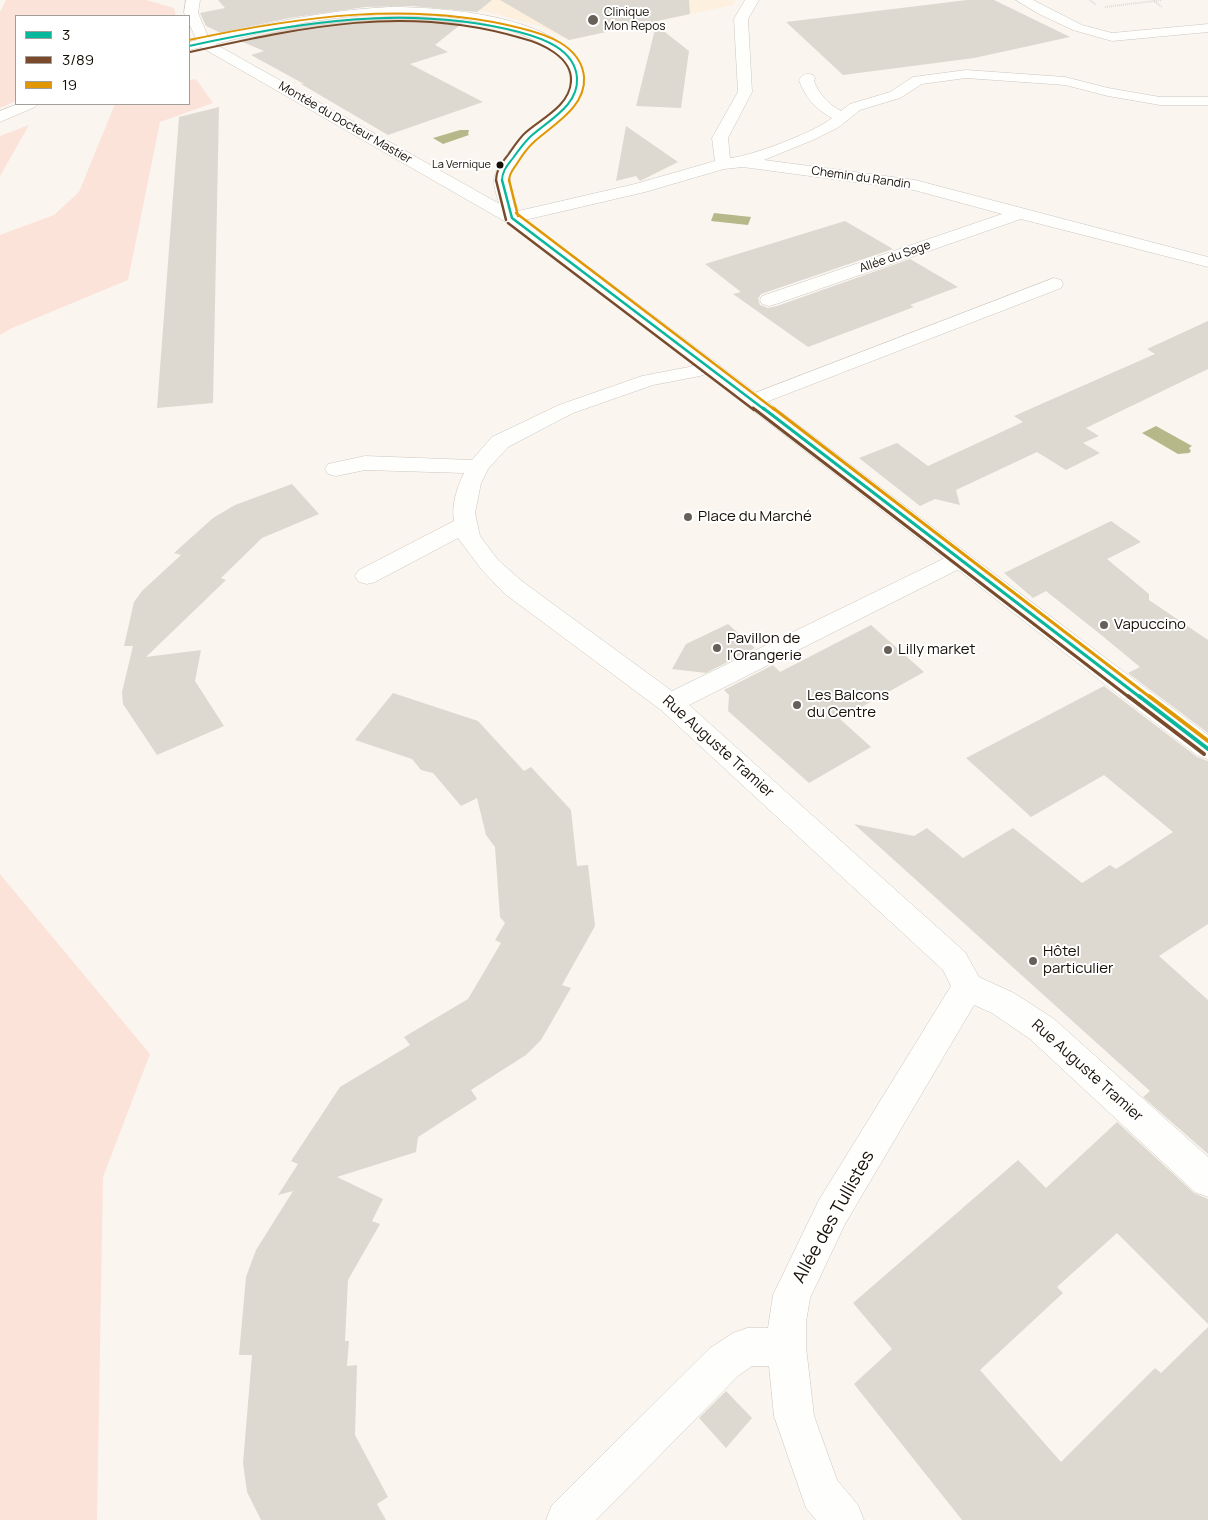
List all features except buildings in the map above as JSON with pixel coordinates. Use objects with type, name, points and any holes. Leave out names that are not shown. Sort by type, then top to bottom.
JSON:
[{"type":"street","points":[[193,0],[191,13],[204,43]]},
{"type":"street","points":[[723,164],[720,138],[745,92],[741,20],[752,0]]},
{"type":"street","points":[[1023,0],[1099,35],[1112,37],[1208,28]]},
{"type":"street","points":[[190,46],[316,18],[340,14],[390,12],[448,14],[486,20],[522,30],[552,43],[571,59],[576,69],[577,87],[563,108],[533,134],[504,171],[504,184],[512,218]]},
{"type":"street","name":"Montée du Docteur Mastier","points":[[204,43],[512,218],[710,366],[959,560],[1208,749]]},
{"type":"street","points":[[743,162],[807,138],[834,124],[855,107],[895,95],[918,80],[966,74],[1066,81],[1108,92],[1160,102],[1208,102]]},
{"type":"street","points":[[808,78],[806,80],[811,95],[833,114],[843,117]]},
{"type":"street","points":[[0,118],[28,105]]},
{"type":"street","name":"Chemin du Randin","points":[[512,218],[639,188],[723,164],[743,162],[915,186],[1208,262]]},
{"type":"street","name":"Allée du Sage","points":[[769,300],[1020,213]]},
{"type":"street","points":[[754,400],[1054,284]]},
{"type":"street","name":"Rue Auguste Tramier","points":[[710,366],[693,372],[648,380],[566,409],[500,442],[478,467],[470,483],[464,514],[469,538],[490,565],[514,588],[670,703],[954,960],[968,987],[1003,1003],[1042,1029],[1208,1180]]},
{"type":"street","points":[[336,469],[365,463],[478,467]]},
{"type":"street","points":[[367,576],[466,524]]},
{"type":"street","points":[[670,703],[959,560]]},
{"type":"street","name":"Allée des Tullistes","points":[[843,1520],[821,1493],[794,1416],[787,1335],[792,1295],[832,1212],[968,987]]},
{"type":"street","points":[[568,1520],[724,1362],[747,1347],[787,1335]]},
{"type":"path","points":[[1154,2],[1162,0]]},
{"type":"shaded area","points":[[6,0],[146,0],[174,8],[176,15],[15,15],[15,101],[0,108],[0,12]]},
{"type":"shaded area","name":"Clinique Mon Repos","points":[[355,0],[735,0],[733,5],[568,40],[537,25],[488,12]]},
{"type":"shaded area","points":[[196,79],[213,103],[160,122],[128,280],[12,328],[0,335],[0,235],[54,215],[79,192],[115,105],[190,105],[190,80]]},
{"type":"shaded area","points":[[29,125],[0,176],[0,136]]},
{"type":"shaded area","points":[[460,130],[469,130],[469,135],[443,144],[433,138]]},
{"type":"shaded area","points":[[714,213],[751,217],[748,225],[711,221]]},
{"type":"shaded area","points":[[1156,426],[1192,446],[1189,448],[1191,451],[1178,454],[1142,433]]},
{"type":"shaded area","points":[[0,874],[150,1054],[103,1177],[97,1520],[0,1520]]},
{"type":"transit line","name":"19","points":[[190,40],[278,23],[370,14],[461,17],[505,24],[548,35],[563,44],[575,56],[582,70],[584,78],[583,87],[580,96],[569,112],[533,143],[510,172],[509,186],[518,216]]},
{"type":"transit line","name":"3","points":[[190,46],[233,36],[320,22],[407,16],[450,19],[494,26],[545,40],[560,49],[571,62],[575,69],[577,86],[570,102],[529,138],[504,171],[502,178],[503,188],[512,218]]},
{"type":"transit line","name":"3/89","points":[[190,52],[319,26],[362,21],[405,20],[448,22],[490,29],[540,44],[564,62],[571,75],[571,83],[569,91],[560,105],[523,135],[497,170],[497,187],[506,220]]},
{"type":"transit line","name":"19","points":[[516,213],[1208,741]]},
{"type":"transit line","name":"3","points":[[512,218],[1208,749]]},
{"type":"transit line","name":"3/89","points":[[508,223],[1204,754]]},
{"type":"place","name":"Clinique Mon Repos","points":[[593,20]]},
{"type":"place","name":"La Vernique","points":[[500,165]]},
{"type":"place","name":"Place du Marché","points":[[688,517]]},
{"type":"place","name":"Vapuccino","points":[[1104,625]]},
{"type":"place","name":"Pavillon de l'Orangerie","points":[[717,648]]},
{"type":"place","name":"Lilly market","points":[[888,650]]},
{"type":"place","name":"Les Balcons du Centre","points":[[797,705]]},
{"type":"place","name":"Hôtel particulier","points":[[1033,961]]}]
